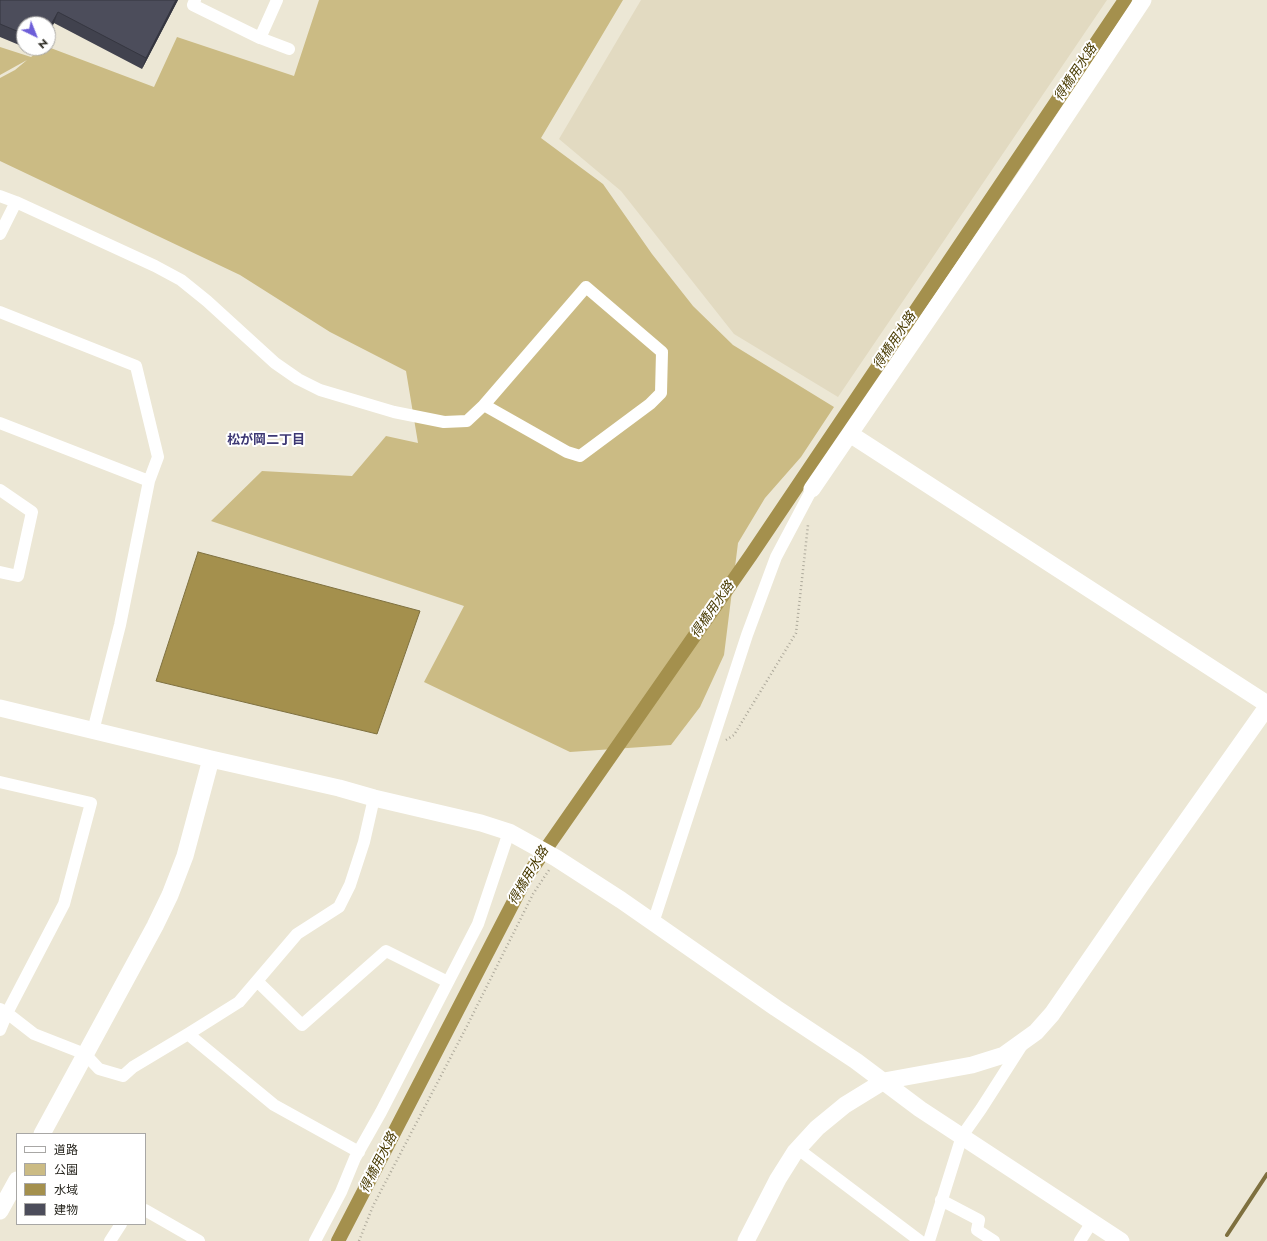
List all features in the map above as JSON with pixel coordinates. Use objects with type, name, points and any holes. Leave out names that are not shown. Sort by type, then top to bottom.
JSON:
[{"type":"street","points":[[195,0],[193,4],[260,38],[289,49]]},
{"type":"street","points":[[260,38],[277,0]]},
{"type":"street","points":[[653,923],[747,635],[776,556],[812,489],[1026,176],[1143,0]]},
{"type":"street","points":[[0,196],[155,266],[181,280],[207,301],[275,362],[298,379],[320,390],[394,412],[444,422],[467,420],[484,404],[586,287],[662,352],[662,393],[650,404],[580,456],[567,452],[484,404]]},
{"type":"street","points":[[0,234],[16,202]]},
{"type":"street","points":[[0,312],[136,366],[158,457],[150,480],[120,625],[93,731]]},
{"type":"street","points":[[0,423],[150,480]]},
{"type":"street","points":[[746,1241],[778,1179],[798,1149],[817,1128],[845,1105],[884,1081],[972,1065],[1004,1055],[1036,1032],[1052,1014],[1267,705],[850,434]]},
{"type":"street","points":[[0,490],[32,512],[18,576],[0,572]]},
{"type":"street","points":[[0,708],[211,760],[339,788],[374,798],[481,823],[509,832],[553,856],[856,1061],[920,1109],[1120,1241]]},
{"type":"street","points":[[43,1133],[155,926],[177,878],[187,850],[211,760]]},
{"type":"street","points":[[0,782],[91,803],[64,904],[4,1011],[0,1030]]},
{"type":"street","points":[[4,1011],[34,1034],[86,1054],[99,1069],[123,1076],[133,1067],[238,1002],[297,934],[339,907],[350,885],[364,842],[374,798]]},
{"type":"street","points":[[314,1241],[341,1192],[355,1158],[360,1152],[478,924],[509,832]]},
{"type":"street","points":[[257,981],[302,1025],[386,951],[448,982]]},
{"type":"street","points":[[188,1034],[274,1105],[360,1152]]},
{"type":"street","points":[[929,1241],[962,1136],[1025,1040]]},
{"type":"street","points":[[798,1149],[920,1241]]},
{"type":"street","points":[[0,1211],[16,1182]]},
{"type":"street","points":[[941,1200],[979,1220],[977,1230],[994,1241]]},
{"type":"street","points":[[146,1211],[199,1241]]},
{"type":"street","points":[[1080,1241],[1092,1222]]},
{"type":"street","points":[[110,1241],[120,1225]]},
{"type":"path","points":[[710,748],[734,735],[796,633],[808,519]]},
{"type":"path","points":[[359,1241],[373,1206],[467,1026],[553,856]]},
{"type":"shaded area","points":[[641,0],[1107,0],[838,397],[734,334],[621,191],[559,139]]},
{"type":"green space","points":[[319,0],[623,0],[541,138],[603,184],[652,254],[693,306],[733,345],[834,407],[801,457],[765,498],[738,543],[724,655],[700,707],[671,745],[570,752],[424,682],[464,606],[211,521],[262,471],[352,476],[386,436],[418,443],[406,371],[330,332],[240,275],[0,161],[0,78],[15,70],[27,60],[0,75],[0,47],[16,52],[16,56],[31,57],[56,56],[56,50],[154,87],[177,37],[294,76]]},
{"type":"water","points":[[198,552],[420,611],[377,734],[156,681]]},
{"type":"building","points":[[0,0],[176,0],[146,58],[58,12],[56,16],[16,16],[16,31],[0,24]]},
{"type":"waterway","name":"得橋用水路","points":[[338,1241],[527,876],[751,555],[1125,0]]},
{"type":"waterway","points":[[1227,1235],[1267,1174]]},
{"type":"district","name":"松が岡二丁目","points":[[266,441]]}]
